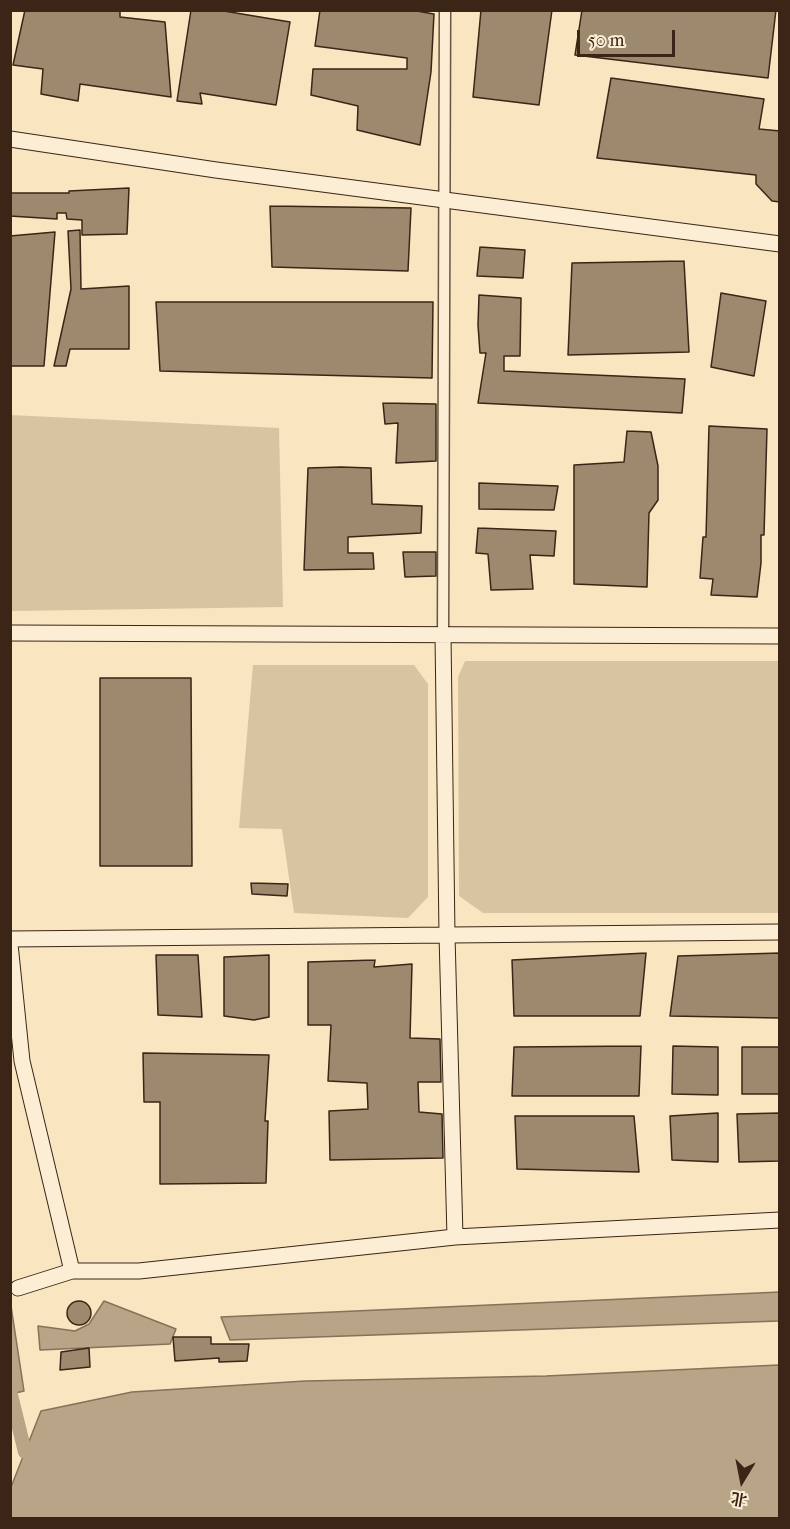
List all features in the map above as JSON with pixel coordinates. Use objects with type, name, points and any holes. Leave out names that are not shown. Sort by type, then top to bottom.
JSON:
[{"type":"street","points":[[445,10],[443,635],[447,936],[455,1237]]},
{"type":"street","points":[[10,139],[216,170],[780,244]]},
{"type":"street","points":[[10,633],[780,636]]},
{"type":"street","points":[[10,939],[780,932]]},
{"type":"street","points":[[10,944],[22,1061],[72,1271]]},
{"type":"street","points":[[18,1288],[72,1271],[139,1271],[455,1237],[780,1220]]},
{"type":"shaded area","points":[[10,415],[279,428],[283,607],[13,611],[10,608]]},
{"type":"shaded area","points":[[465,661],[779,661],[779,913],[483,913],[459,896],[458,677]]},
{"type":"shaded area","points":[[253,665],[414,665],[428,684],[428,897],[408,918],[294,913],[282,829],[239,828]]},
{"type":"shaded area","points":[[780,1292],[779,1321],[230,1340],[221,1317]]},
{"type":"shaded area","points":[[104,1301],[176,1329],[170,1344],[40,1350],[38,1326],[75,1331],[89,1324]]},
{"type":"shaded area","points":[[11,1306],[24,1391],[10,1394]]},
{"type":"shaded area","points":[[779,1365],[779,1518],[11,1518],[11,1487],[41,1411],[132,1392],[305,1381],[546,1376]]},
{"type":"building","points":[[25,10],[120,10],[120,17],[165,22],[171,97],[80,84],[78,101],[41,94],[43,69],[13,65]]},
{"type":"building","points":[[191,10],[218,10],[290,22],[276,105],[200,93],[202,104],[177,101]]},
{"type":"building","points":[[320,10],[411,10],[434,14],[431,72],[420,145],[357,130],[358,106],[311,95],[313,69],[407,69],[407,58],[315,46]]},
{"type":"building","points":[[481,10],[552,10],[539,105],[473,97]]},
{"type":"building","points":[[582,10],[776,10],[768,78],[575,55]]},
{"type":"building","points":[[611,78],[764,99],[759,129],[780,131],[780,202],[772,201],[756,184],[756,175],[597,158]]},
{"type":"building","points":[[129,188],[127,234],[82,235],[82,220],[67,219],[66,213],[57,213],[57,219],[10,216],[10,193],[69,193],[69,191]]},
{"type":"building","points":[[270,206],[411,208],[408,271],[272,267]]},
{"type":"building","points":[[80,230],[81,289],[129,286],[129,349],[70,349],[66,366],[54,366],[71,289],[68,231]]},
{"type":"building","points":[[55,232],[44,366],[11,366],[10,236]]},
{"type":"building","points":[[480,247],[525,250],[523,278],[477,276]]},
{"type":"building","points":[[684,261],[689,352],[568,355],[572,263]]},
{"type":"building","points":[[721,293],[766,301],[754,376],[711,367]]},
{"type":"building","points":[[479,295],[521,298],[520,356],[504,356],[504,371],[685,379],[682,413],[478,403],[486,353],[480,353]]},
{"type":"building","points":[[156,302],[433,302],[432,378],[160,371]]},
{"type":"building","points":[[383,403],[436,404],[436,461],[396,463],[398,423],[385,424]]},
{"type":"building","points":[[709,426],[767,429],[764,535],[761,535],[761,563],[757,597],[711,595],[713,579],[700,578],[703,537],[706,537]]},
{"type":"building","points":[[627,431],[651,432],[658,466],[658,500],[649,513],[647,587],[574,584],[574,465],[624,462]]},
{"type":"building","points":[[308,468],[371,468],[372,504],[422,506],[421,533],[348,537],[348,553],[373,553],[374,569],[304,570]]},
{"type":"building","points":[[479,483],[558,486],[554,510],[479,509]]},
{"type":"building","points":[[478,528],[556,531],[554,556],[530,555],[533,589],[491,590],[488,554],[476,553]]},
{"type":"building","points":[[403,552],[436,552],[436,576],[405,577]]},
{"type":"building","points":[[100,678],[191,678],[192,866],[100,866]]},
{"type":"building","points":[[251,883],[288,884],[287,896],[252,894]]},
{"type":"building","points":[[646,953],[640,1016],[514,1016],[512,960]]},
{"type":"building","points":[[780,953],[780,1018],[670,1016],[678,956]]},
{"type":"building","points":[[156,955],[198,955],[202,1017],[158,1015]]},
{"type":"building","points":[[269,955],[269,1017],[254,1020],[224,1016],[224,957]]},
{"type":"building","points":[[375,960],[374,967],[412,964],[410,1038],[440,1039],[441,1082],[418,1082],[419,1112],[442,1114],[443,1158],[330,1160],[329,1111],[368,1109],[367,1083],[328,1081],[331,1025],[308,1025],[308,962]]},
{"type":"building","points":[[641,1046],[639,1096],[512,1096],[514,1047]]},
{"type":"building","points":[[673,1046],[718,1047],[718,1095],[672,1094]]},
{"type":"building","points":[[742,1047],[780,1047],[780,1094],[742,1094]]},
{"type":"building","points":[[143,1053],[269,1055],[265,1121],[268,1121],[266,1183],[160,1184],[160,1102],[144,1102]]},
{"type":"building","points":[[718,1113],[718,1162],[672,1160],[670,1116]]},
{"type":"building","points":[[780,1113],[780,1161],[739,1162],[737,1114]]},
{"type":"building","points":[[515,1116],[634,1116],[639,1172],[517,1169]]},
{"type":"building","points":[[79,1301],[84,1302],[90,1308],[90,1318],[84,1324],[79,1325],[74,1324],[68,1318],[67,1313],[68,1308],[74,1302]]},
{"type":"building","points":[[173,1337],[211,1337],[211,1344],[249,1344],[247,1361],[219,1362],[219,1358],[175,1361]]},
{"type":"building","points":[[89,1348],[90,1367],[60,1370],[61,1352]]},
{"type":"waterway","points":[[10,1391],[25,1452]]}]
